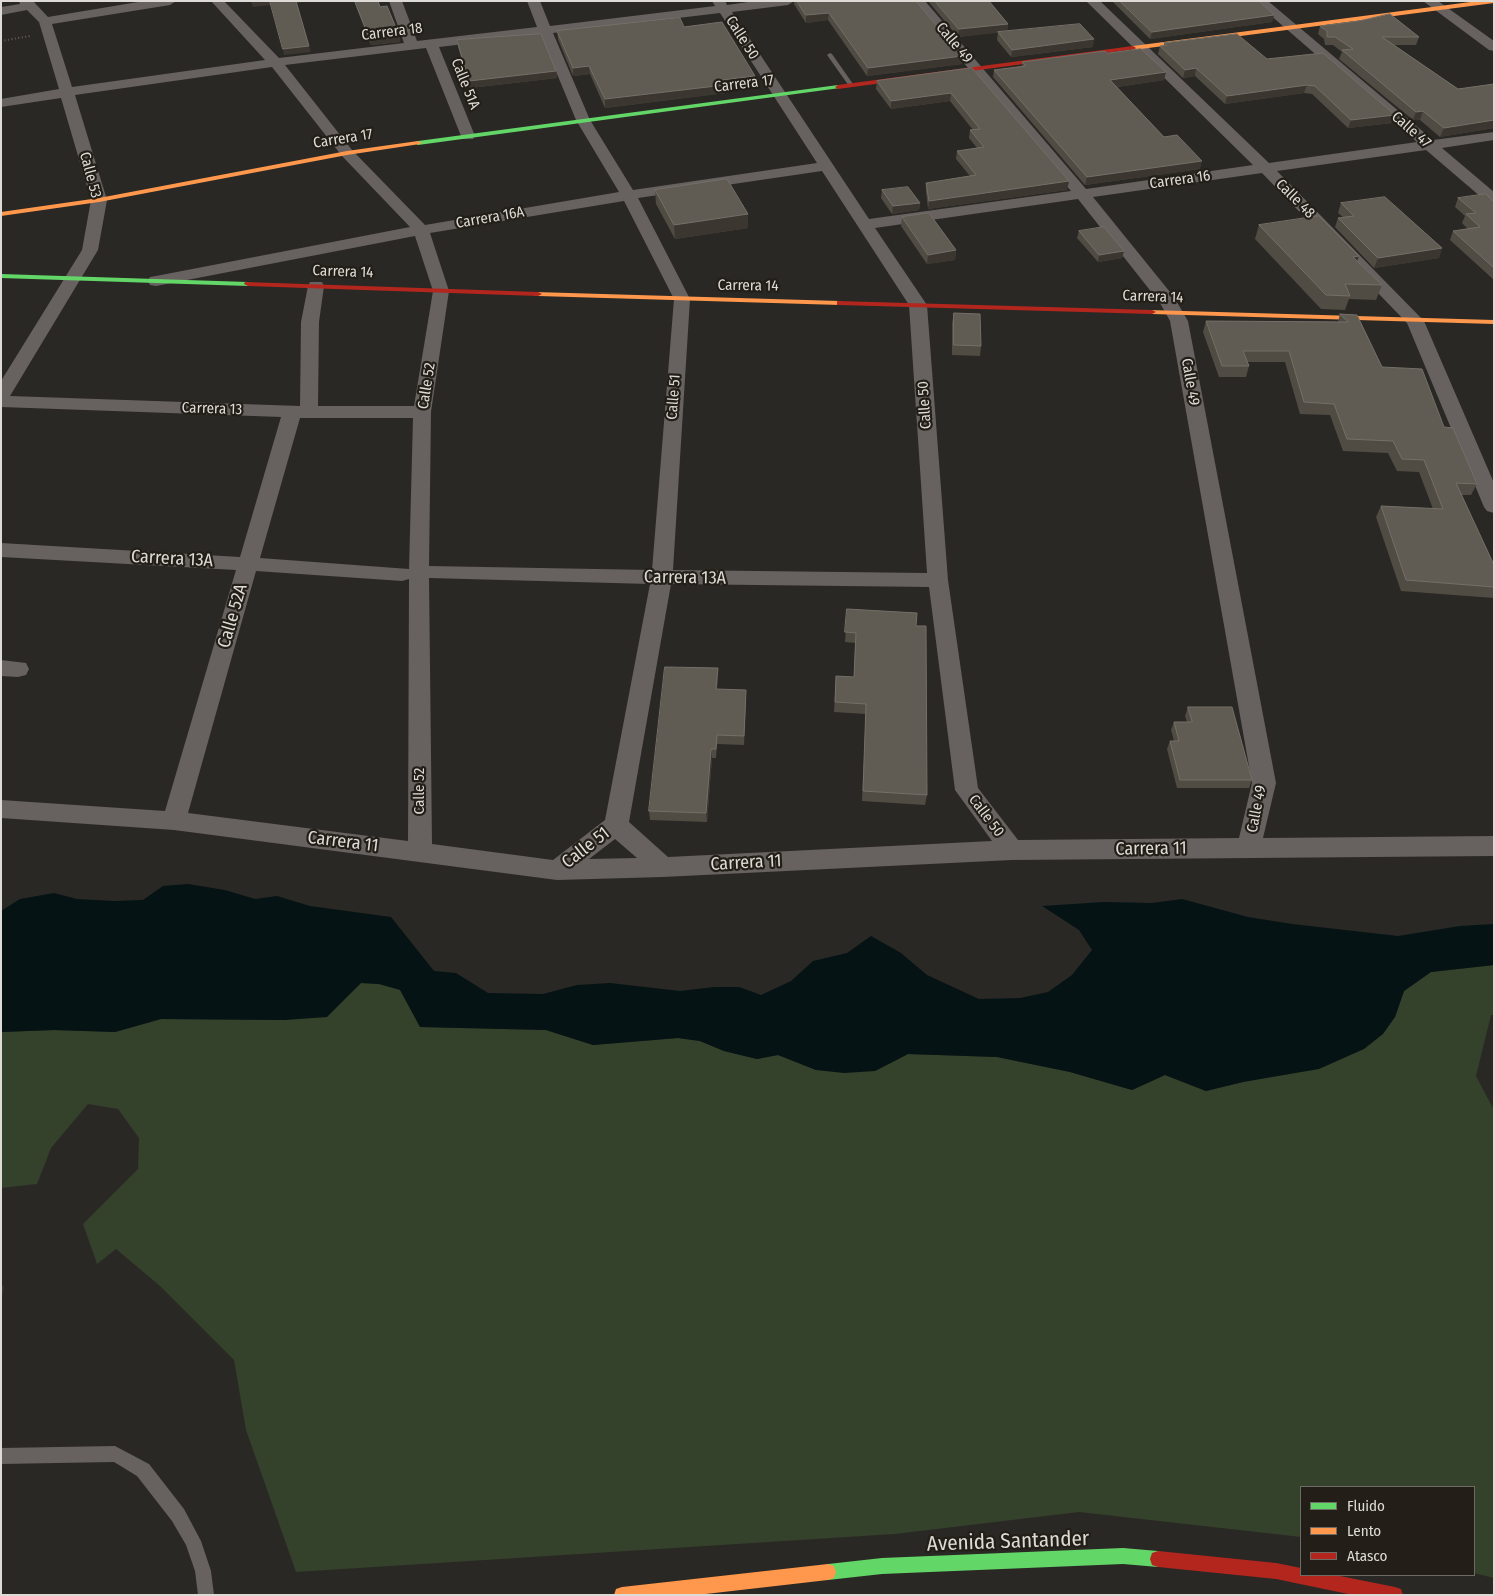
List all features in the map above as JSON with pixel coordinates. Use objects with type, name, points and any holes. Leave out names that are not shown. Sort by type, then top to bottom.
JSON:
[{"type":"main road","name":"Carrera 17","points":[[1,214],[99,200],[347,153],[583,120],[1293,28],[1434,5],[1494,2]]},
{"type":"main road","name":"Carrera 14","points":[[1,276],[682,299],[1494,322]]},
{"type":"main road","name":"Avenida Santander","points":[[622,1595],[882,1566],[1123,1556],[1276,1571],[1300,1576]]},
{"type":"main road","name":"Avenida Santander","points":[[1301,1576],[1395,1595]]},
{"type":"street","points":[[46,27],[170,1]]},
{"type":"street","name":"Calle 52","points":[[217,1],[277,64],[347,153],[421,230],[441,291],[422,412],[419,573],[420,852]]},
{"type":"street","points":[[394,1],[412,45]]},
{"type":"street","points":[[533,1],[583,120],[629,195],[682,299]]},
{"type":"street","name":"Carrera 18","points":[[1,103],[66,92],[412,45],[546,31],[721,5],[788,1]]},
{"type":"street","name":"Calle 49","points":[[918,1],[1082,194],[1175,313],[1179,321],[1264,783],[1249,848]]},
{"type":"street","name":"Calle 48","points":[[1092,1],[1266,169],[1415,321],[1494,507]]},
{"type":"street","name":"Calle 47","points":[[1260,1],[1494,200]]},
{"type":"street","points":[[1,11],[27,4]]},
{"type":"street","name":"Calle 53","points":[[1,396],[90,250],[99,200],[46,27],[27,4]]},
{"type":"street","name":"Calle 50","points":[[721,5],[778,95],[866,224],[918,305],[938,580],[967,790],[1012,850]]},
{"type":"street","points":[[1434,5],[1494,47]]},
{"type":"street","name":"Calle 51A","points":[[431,43],[468,136]]},
{"type":"street","name":"Carrera 16","points":[[866,224],[1494,136]]},
{"type":"street","name":"Carrera 16A","points":[[156,281],[421,230],[629,195],[826,166]]},
{"type":"street","name":"Calle 52A","points":[[174,821],[249,564],[301,412],[310,322],[316,286]]},
{"type":"street","name":"Calle 51","points":[[557,870],[616,825],[662,577],[682,299]]},
{"type":"street","name":"Carrera 13","points":[[1,401],[301,412],[422,412]]},
{"type":"street","name":"Carrera 13A","points":[[1,550],[402,574]]},
{"type":"street","name":"Carrera 13A","points":[[433,572],[938,580]]},
{"type":"street","name":"Carrera 11","points":[[1,809],[174,821],[557,870],[663,868],[1012,850],[1494,846]]},
{"type":"street","name":"Calle 51","points":[[616,825],[663,868]]},
{"type":"lane","points":[[830,55],[852,85]]},
{"type":"lane","points":[[1,1456],[115,1454],[143,1470],[178,1515],[193,1541],[203,1571],[206,1595]]},
{"type":"path","points":[[1,41],[46,27]]},
{"type":"green space","points":[[1494,965],[1494,1015],[1491,1015],[1476,1076],[1494,1110],[1494,1578],[1475,1573],[1475,1486],[1300,1486],[1300,1537],[1079,1512],[895,1534],[296,1572],[246,1430],[234,1360],[160,1286],[116,1249],[97,1264],[83,1224],[138,1169],[139,1138],[118,1109],[88,1104],[51,1148],[37,1184],[1,1188],[1,1032],[54,1030],[115,1032],[161,1019],[285,1020],[351,992],[361,983],[379,984],[400,989],[420,1027],[546,1030],[593,1045],[678,1038],[700,1041],[724,1051],[757,1059],[778,1055],[816,1070],[875,1071],[908,1054],[997,1057],[1070,1072],[1132,1090],[1165,1075],[1206,1091],[1243,1082],[1395,1017],[1404,991],[1431,972]]},
{"type":"shaded area","points":[[188,884],[225,890],[255,899],[277,896],[310,906],[391,917],[434,971],[456,973],[488,993],[543,994],[577,985],[610,983],[680,991],[714,987],[739,987],[761,995],[791,981],[813,961],[847,953],[871,936],[901,953],[927,975],[979,999],[1020,998],[1048,992],[1072,975],[1092,950],[1079,930],[1042,906],[1104,902],[1152,903],[1182,899],[1248,917],[1398,936],[1460,926],[1494,924],[1494,965],[1431,972],[1404,991],[1395,1017],[1383,1034],[1364,1049],[1319,1069],[1243,1082],[1206,1091],[1165,1075],[1132,1090],[1070,1072],[997,1057],[908,1054],[875,1071],[844,1073],[816,1070],[778,1055],[757,1059],[724,1051],[700,1041],[678,1038],[593,1045],[546,1030],[420,1027],[400,990],[379,984],[361,983],[327,1017],[285,1020],[161,1019],[115,1032],[54,1030],[1,1032],[1,911],[20,899],[54,893],[77,899],[143,900],[163,886]]},
{"type":"building","points":[[270,1],[296,1],[309,46],[283,49]]},
{"type":"building","points":[[355,1],[378,1],[380,7],[387,6],[399,35],[370,39]]},
{"type":"building","points":[[797,1],[916,1],[962,56],[868,68],[829,13],[806,15]]},
{"type":"building","points":[[935,1],[989,1],[1008,24],[959,29]]},
{"type":"building","points":[[1120,1],[1259,1],[1274,15],[1152,32]]},
{"type":"building","points":[[1390,14],[1419,37],[1382,37],[1458,89],[1494,84],[1494,120],[1444,128],[1423,111],[1416,112],[1342,50],[1353,49],[1335,37],[1327,37],[1327,31],[1320,26],[1359,21]]},
{"type":"building","points":[[680,18],[684,27],[722,22],[755,76],[722,80],[725,85],[605,99],[589,66],[573,68],[557,31]]},
{"type":"building","points":[[1080,24],[1094,39],[1012,50],[998,32]]},
{"type":"building","points":[[541,34],[556,71],[469,81],[457,40]]},
{"type":"building","points":[[1237,34],[1267,59],[1323,53],[1395,115],[1351,120],[1315,86],[1307,85],[1227,96],[1196,68],[1185,70],[1160,46],[1167,45],[1164,43]]},
{"type":"building","points":[[1141,49],[1166,72],[1110,80],[1164,137],[1177,135],[1202,161],[1087,177],[994,70],[1026,66],[1022,62],[1105,51],[1107,53]]},
{"type":"building","points":[[972,68],[1069,181],[929,201],[926,183],[976,175],[957,151],[984,147],[970,130],[980,129],[951,93],[891,101],[877,81]]},
{"type":"building","points":[[727,179],[748,214],[674,225],[655,190]]},
{"type":"building","points":[[908,187],[920,203],[893,206],[882,190]]},
{"type":"building","points":[[1486,194],[1494,202],[1494,268],[1453,231],[1480,227],[1466,214],[1476,213],[1458,198]]},
{"type":"building","points":[[1385,197],[1442,248],[1378,258],[1338,218],[1354,216],[1341,203]]},
{"type":"building","points":[[929,213],[956,250],[928,255],[902,217]]},
{"type":"building","points":[[1319,216],[1359,256],[1353,257],[1382,285],[1345,284],[1350,296],[1326,295],[1259,225]]},
{"type":"building","points":[[1104,227],[1124,251],[1099,255],[1079,231]]},
{"type":"building","points":[[954,313],[980,314],[981,346],[954,345]]},
{"type":"building","points":[[1340,314],[1357,315],[1382,367],[1422,369],[1444,427],[1453,428],[1477,484],[1456,483],[1494,565],[1494,587],[1406,580],[1381,506],[1443,509],[1424,460],[1402,459],[1393,441],[1347,439],[1334,404],[1304,402],[1289,351],[1243,351],[1249,366],[1222,366],[1206,321],[1348,322]]},
{"type":"building","points":[[847,609],[917,613],[916,626],[926,626],[927,795],[863,791],[866,704],[835,702],[836,676],[854,677],[856,633],[845,632]]},
{"type":"building","points":[[665,667],[718,668],[716,689],[746,690],[744,736],[717,735],[716,749],[711,749],[706,813],[649,811]]},
{"type":"building","points":[[1188,707],[1232,707],[1252,780],[1180,780],[1170,741],[1179,741],[1174,722],[1192,722]]},
{"type":"traffic: fast","points":[[418,143],[838,87]]},
{"type":"traffic: fast","points":[[1,276],[248,284]]},
{"type":"traffic: fast","points":[[828,1572],[882,1566],[1123,1556],[1158,1559]]},
{"type":"traffic: slow","points":[[1133,48],[1494,1]]},
{"type":"traffic: slow","points":[[1,214],[99,200],[347,153],[418,143]]},
{"type":"traffic: slow","points":[[538,294],[840,303]]},
{"type":"traffic: slow","points":[[1152,312],[1494,322]]},
{"type":"traffic: slow","points":[[622,1595],[828,1572]]},
{"type":"traffic: jam","points":[[838,87],[1133,48]]},
{"type":"traffic: jam","points":[[248,284],[538,294]]},
{"type":"traffic: jam","points":[[840,303],[1152,312]]},
{"type":"traffic: jam","points":[[1158,1559],[1276,1571],[1300,1576]]},
{"type":"traffic: jam","points":[[1301,1576],[1395,1595]]}]
